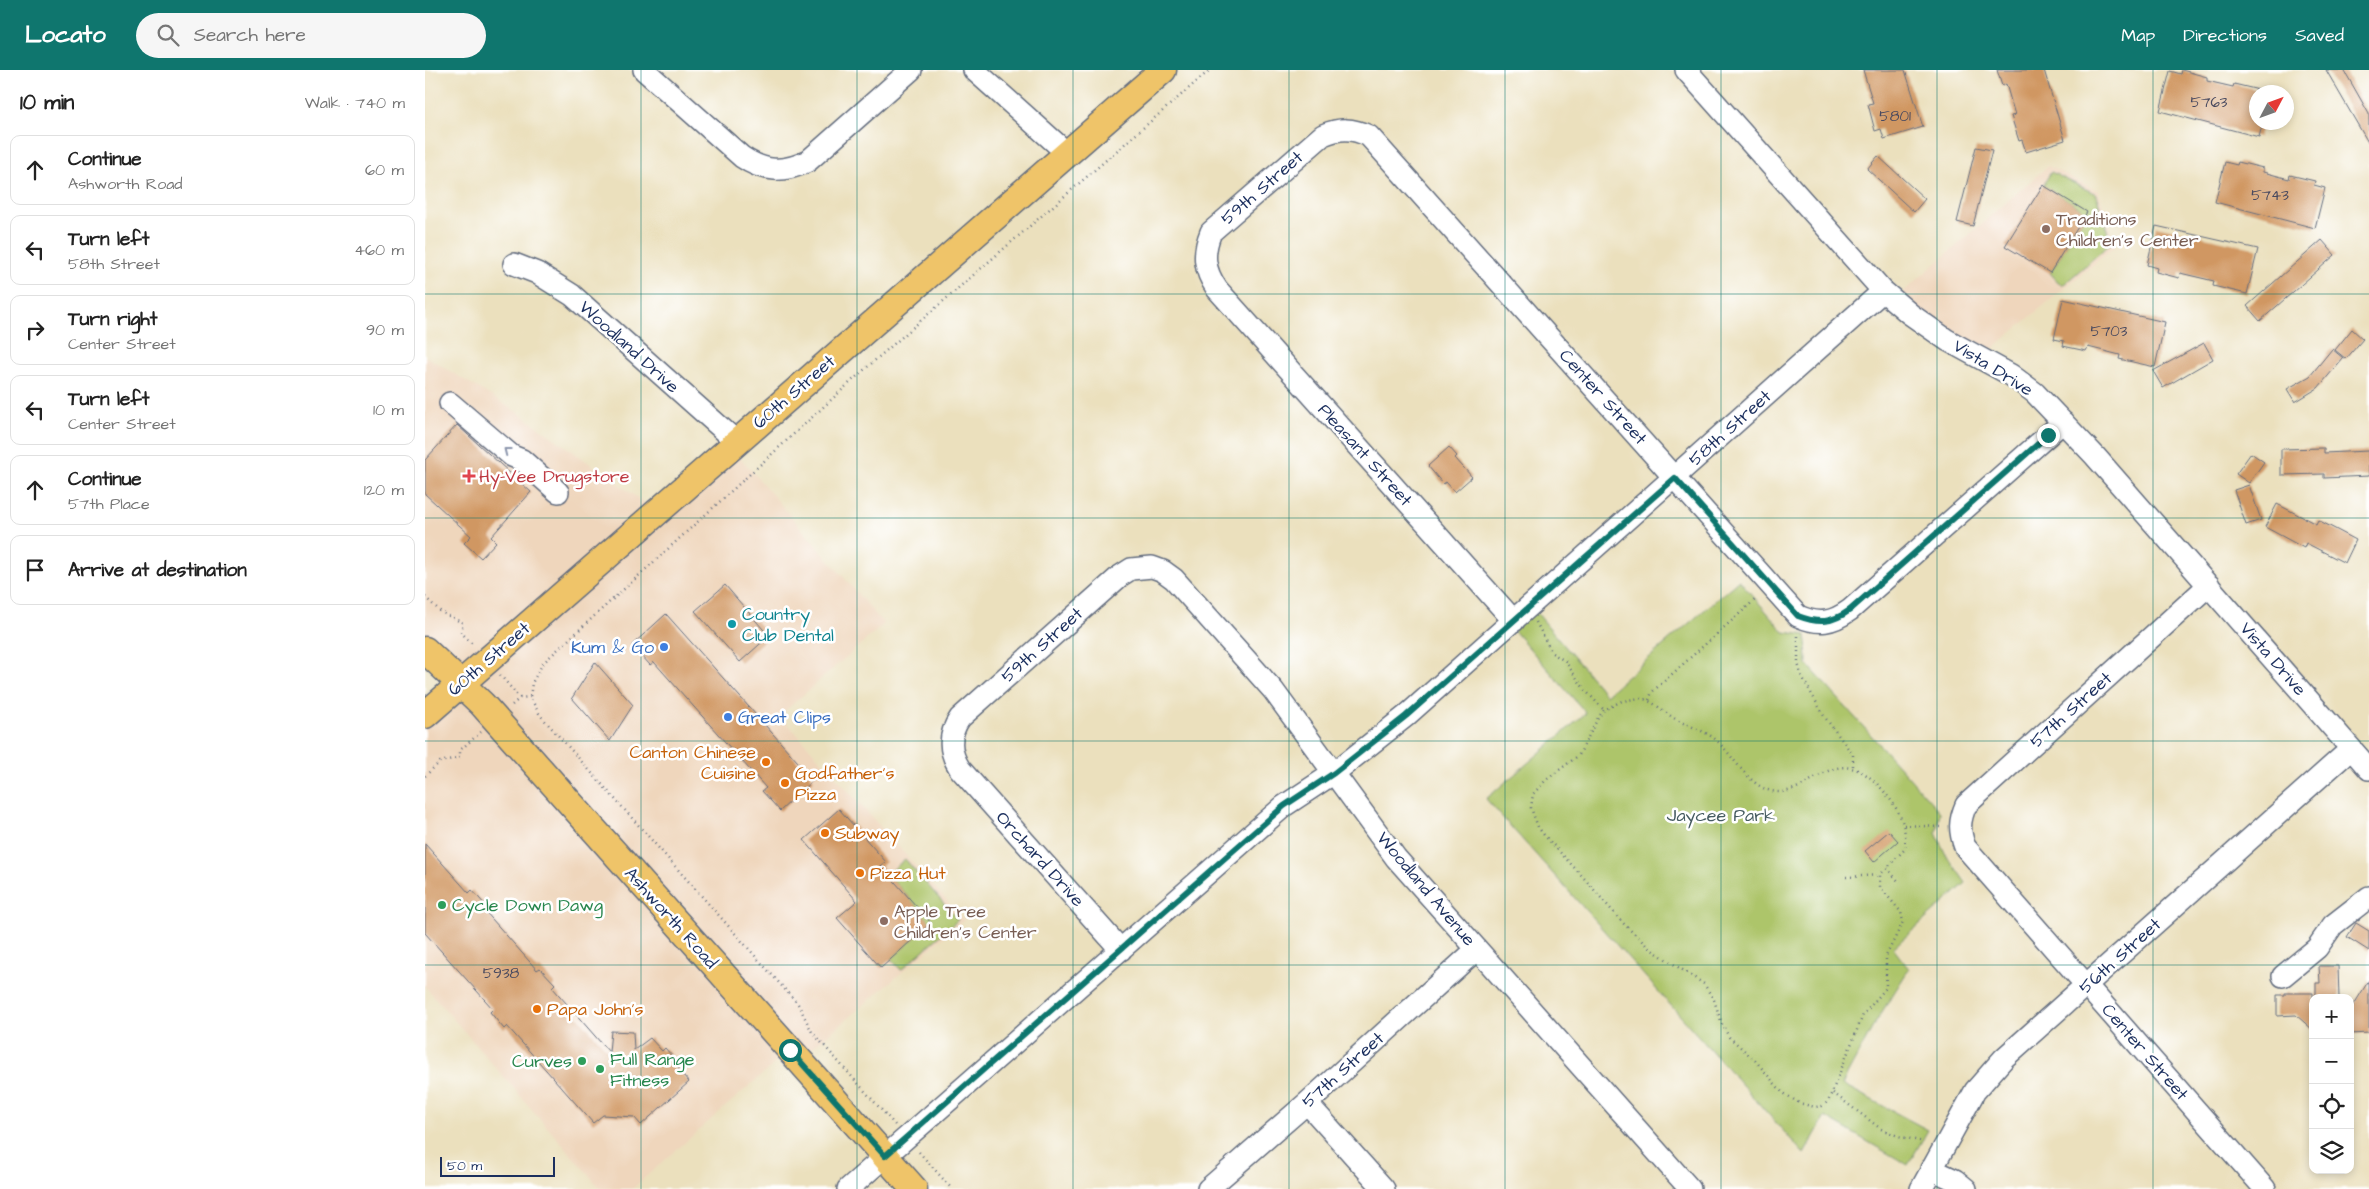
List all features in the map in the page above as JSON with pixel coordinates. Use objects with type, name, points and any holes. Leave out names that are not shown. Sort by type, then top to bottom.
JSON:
[{"type":"main road","name":"60th Street","points":[[425,715],[1163,70]]},
{"type":"main road","name":"Ashworth Road","points":[[425,650],[461,683],[914,1189]]},
{"type":"street","points":[[644,70],[742,157],[754,165],[767,170],[782,170],[795,167],[807,161],[911,70]]},
{"type":"street","points":[[974,70],[1068,154]]},
{"type":"street","name":"Vista Drive","points":[[1686,70],[1883,291],[1910,314],[1947,340],[2023,384],[2035,393],[2209,585],[2369,769]]},
{"type":"street","name":"59th Street","points":[[1217,289],[1208,276],[1205,262],[1205,246],[1211,232],[1323,135],[1333,130],[1347,129],[1369,136]]},
{"type":"street","name":"Center Street","points":[[1369,136],[1798,616],[1811,621],[1824,622],[1837,619],[1850,610],[2063,422]]},
{"type":"street","name":"Woodland Drive","points":[[514,264],[555,282],[737,442]]},
{"type":"street","name":"Pleasant Street","points":[[1217,289],[1520,615]]},
{"type":"street","name":"58th Street","points":[[848,1189],[1284,806],[1334,773],[1406,716],[1883,291]]},
{"type":"street","points":[[450,403],[512,456],[522,460],[558,492]]},
{"type":"street","name":"59th Street","points":[[960,769],[954,760],[951,736],[960,718],[971,708],[1120,576],[1131,569],[1152,567],[1163,571],[1174,579]]},
{"type":"street","name":"Woodland Avenue","points":[[1174,579],[1273,690],[1396,858],[1690,1189]]},
{"type":"street","name":"57th Street","points":[[1965,847],[1960,835],[1960,819],[1966,805],[2209,585]]},
{"type":"street","name":"56th Street","points":[[1921,1189],[1975,1091],[2004,1058],[2351,749]]},
{"type":"street","name":"Orchard Drive","points":[[960,769],[1121,950]]},
{"type":"street","name":"Center Street","points":[[1965,847],[2265,1189]]},
{"type":"street","points":[[2283,976],[2317,948],[2333,926],[2369,897]]},
{"type":"street","name":"57th Street","points":[[1208,1189],[1307,1103],[1477,949]]},
{"type":"street","points":[[1307,1103],[1384,1189]]},
{"type":"street","points":[[1931,1169],[1955,1180],[1966,1189]]},
{"type":"path","points":[[897,1127],[812,1032],[798,1004],[540,715],[530,697],[532,683],[543,663],[865,369],[1210,70]]},
{"type":"path","points":[[425,598],[441,612],[463,623],[461,632]]},
{"type":"path","points":[[1649,700],[1652,692],[1757,598]]},
{"type":"path","points":[[1520,615],[1541,628],[1547,646],[1565,661],[1585,690],[1604,710]]},
{"type":"path","points":[[1798,636],[1798,663],[1801,675],[1824,716],[1853,755],[1853,768]]},
{"type":"path","points":[[520,698],[530,697]]},
{"type":"path","points":[[1847,877],[1880,875],[1905,849],[1904,825],[1894,803],[1878,784],[1862,770],[1853,768],[1831,770],[1786,791],[1768,790],[1742,769],[1715,739],[1677,720],[1649,700],[1630,699],[1604,710],[1579,755],[1546,780],[1533,794],[1531,808],[1538,827],[1622,922],[1649,948],[1704,984],[1714,1000],[1725,1031],[1736,1045],[1754,1059],[1782,1092],[1808,1106],[1822,1106],[1828,1102],[1863,1015],[1886,988],[1886,956],[1903,922],[1901,912],[1880,887],[1880,875]]},
{"type":"path","points":[[425,776],[440,762],[460,757],[460,750]]},
{"type":"path","points":[[1904,825],[1940,827]]},
{"type":"path","points":[[1887,868],[1899,882]]},
{"type":"path","points":[[1833,1093],[1881,1129],[1898,1136],[1923,1142]]},
{"type":"path","points":[[918,1151],[952,1189]]},
{"type":"shaded area","points":[[2048,166],[2098,191],[2115,246],[1981,358],[1894,300]]},
{"type":"shaded area","points":[[425,356],[522,415],[657,512],[731,447],[884,624],[780,715],[964,920],[799,1059],[790,1050],[632,1189],[601,1189],[425,986],[425,715],[461,683],[425,650]]},
{"type":"green space","points":[[2051,172],[2096,194],[2111,243],[2062,286],[2050,273],[2087,212],[2043,185]]},
{"type":"green space","name":"Jaycee Park","points":[[1739,580],[1784,632],[1806,635],[1807,664],[1940,812],[1936,833],[1945,853],[1966,883],[1893,948],[1909,969],[1875,1023],[1842,1084],[1928,1130],[1908,1165],[1825,1117],[1804,1154],[1486,799],[1586,713],[1509,625],[1531,606],[1606,695]]},
{"type":"green space","points":[[905,859],[958,920],[901,970],[891,959],[931,923],[888,874]]},
{"type":"building","points":[[1863,70],[1905,70],[1923,127],[1884,139],[1881,129],[1875,131],[1868,104],[1873,103]]},
{"type":"building","points":[[1997,70],[2044,70],[2065,140],[2026,152],[2022,140],[2019,141],[2011,116],[2015,115],[2006,84],[2002,86]]},
{"type":"building","points":[[2182,70],[2207,77],[2207,81],[2233,87],[2234,84],[2249,88],[2249,130],[2261,130],[2259,137],[2160,111],[2170,71],[2181,74]]},
{"type":"building","points":[[2326,70],[2344,70],[2369,114],[2369,144]]},
{"type":"building","points":[[1976,147],[1992,150],[1973,226],[1957,222]]},
{"type":"building","points":[[1878,156],[1925,199],[1914,212],[1867,169]]},
{"type":"building","points":[[2225,162],[2237,165],[2238,162],[2263,168],[2263,172],[2289,179],[2290,175],[2315,181],[2314,185],[2325,188],[2315,228],[2215,202]]},
{"type":"building","name":"Traditions Children's Center","points":[[2043,185],[2087,212],[2050,273],[2005,246]]},
{"type":"building","points":[[2156,226],[2258,249],[2247,294],[2213,286],[2214,281],[2180,273],[2179,278],[2156,272],[2157,268],[2147,265]]},
{"type":"building","points":[[2322,240],[2335,255],[2260,321],[2247,306]]},
{"type":"building","points":[[2063,299],[2165,322],[2155,367],[2119,359],[2120,355],[2088,347],[2086,351],[2063,346],[2064,341],[2054,339]]},
{"type":"building","points":[[2352,329],[2363,339],[2346,359],[2335,350]]},
{"type":"building","points":[[2204,343],[2213,359],[2163,388],[2153,371]]},
{"type":"building","points":[[2332,349],[2343,358],[2318,388],[2295,402],[2287,389],[2310,376]]},
{"type":"building","name":"Hy-Vee Drugstore","points":[[457,425],[531,492],[491,537],[496,542],[481,558],[464,543],[471,536],[425,494],[425,460]]},
{"type":"building","points":[[1449,447],[1457,456],[1455,458],[1472,477],[1455,492],[1446,482],[1443,484],[1428,466]]},
{"type":"building","points":[[2324,448],[2324,453],[2368,451],[2369,476],[2324,478],[2324,474],[2281,475],[2281,449]]},
{"type":"building","points":[[2251,453],[2264,462],[2249,483],[2236,474]]},
{"type":"building","points":[[2249,485],[2261,520],[2246,525],[2234,490]]},
{"type":"building","points":[[2277,504],[2316,524],[2318,520],[2356,540],[2345,563],[2306,543],[2304,548],[2265,527]]},
{"type":"building","name":"Country Club Dental","points":[[725,585],[769,636],[740,662],[695,611]]},
{"type":"building","points":[[666,614],[814,780],[780,811],[762,791],[766,788],[654,662],[650,665],[632,645]]},
{"type":"building","points":[[595,662],[633,705],[610,741],[572,698]]},
{"type":"building","points":[[839,809],[886,862],[881,866],[931,923],[881,968],[837,918],[857,901],[804,840]]},
{"type":"building","points":[[1889,831],[1898,841],[1874,862],[1865,851]]},
{"type":"building","points":[[425,844],[469,893],[472,890],[487,907],[484,910],[537,970],[540,968],[555,984],[552,987],[609,1052],[611,1031],[633,1032],[634,1050],[650,1038],[662,1051],[665,1048],[681,1066],[678,1069],[689,1082],[641,1125],[634,1117],[603,1115],[593,1123],[507,1026],[504,1029],[490,1012],[493,1009],[425,933]]},
{"type":"building","points":[[2356,923],[2369,931],[2369,951],[2347,937]]},
{"type":"building","points":[[2319,966],[2338,966],[2339,994],[2316,994],[2316,983],[2320,983]]},
{"type":"building","points":[[2369,980],[2369,1033],[2354,1034],[2354,1004]]},
{"type":"building","points":[[2285,993],[2313,993],[2309,994],[2309,1026],[2296,1015],[2277,1016],[2277,995],[2285,995]]},
{"type":"place","name":"Traditions Children's Center","points":[[2046,229]]},
{"type":"place","name":"Hy-Vee Drugstore","points":[[469,476]]},
{"type":"place","name":"Country Club Dental","points":[[732,624]]},
{"type":"place","name":"Kum & Go","points":[[664,647]]},
{"type":"place","name":"Great Clips","points":[[728,717]]},
{"type":"place","name":"Canton Chinese Cuisine","points":[[766,762]]},
{"type":"place","name":"Godfather's Pizza","points":[[785,783]]},
{"type":"place","name":"Subway","points":[[825,833]]},
{"type":"place","name":"Pizza Hut","points":[[860,873]]},
{"type":"place","name":"Cycle Down Dawg","points":[[442,905]]},
{"type":"place","name":"Apple Tree Children's Center","points":[[884,921]]},
{"type":"place","name":"Papa John's","points":[[537,1009]]},
{"type":"place","name":"Curves","points":[[582,1061]]},
{"type":"place","name":"Full Range Fitness","points":[[600,1069]]},
{"type":"route","points":[[790,1050],[885,1156],[1284,806],[1334,773],[1406,716],[1675,478],[1798,616],[1811,621],[1824,622],[1837,619],[1850,610],[2048,435]]}]
